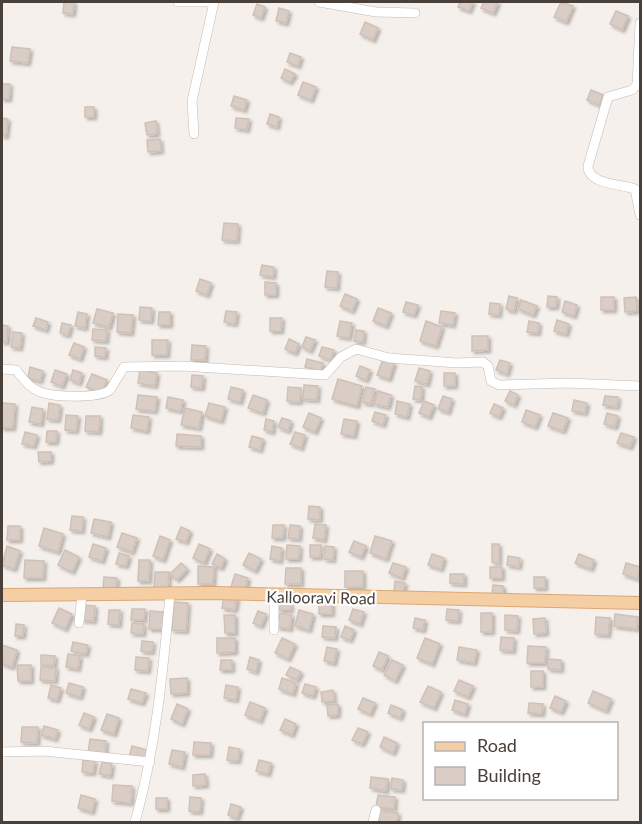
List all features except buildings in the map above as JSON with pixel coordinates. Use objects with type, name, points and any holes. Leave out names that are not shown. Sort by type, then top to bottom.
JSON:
[{"type":"main road","name":"Kallooravi Road","points":[[2,595],[170,594],[640,603]]},
{"type":"street","points":[[178,2],[214,2],[192,101],[194,134]]},
{"type":"street","points":[[320,2],[367,11],[415,12]]},
{"type":"street","points":[[640,23],[637,85],[632,90],[608,97],[588,166],[593,177],[635,189],[640,215]]},
{"type":"street","points":[[2,369],[16,370],[29,386],[40,392],[92,396],[110,390],[124,367],[182,366],[325,375],[341,357],[356,349],[389,358],[483,362],[488,366],[491,381],[499,385],[568,383],[640,386]]},
{"type":"street","points":[[135,822],[150,762],[160,702],[170,594]]},
{"type":"street","points":[[79,623],[81,595]]},
{"type":"street","points":[[274,596],[274,630]]},
{"type":"street","points":[[2,752],[44,751],[150,762]]},
{"type":"street","points":[[373,822],[376,810]]}]
